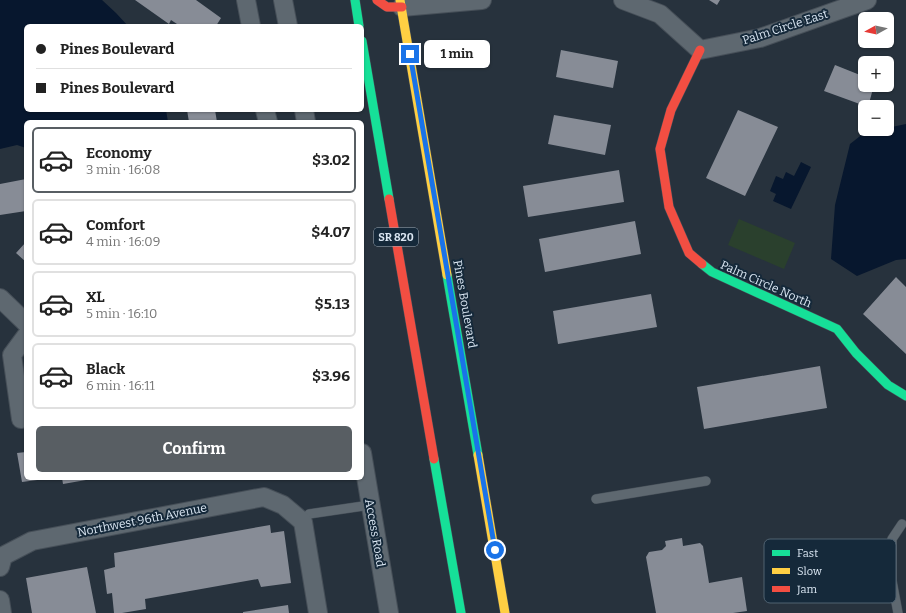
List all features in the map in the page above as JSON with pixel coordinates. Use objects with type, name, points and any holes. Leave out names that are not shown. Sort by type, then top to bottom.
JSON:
[{"type":"main road","points":[[355,0],[359,24]]},
{"type":"main road","points":[[377,0],[387,7],[401,4]]},
{"type":"main road","name":"Pines Boulevard","points":[[401,4],[505,613]]},
{"type":"main road","name":"Palm Circle North","points":[[700,50],[671,110],[660,149],[669,207],[689,253],[712,272],[837,329],[856,353],[888,385],[906,396]]},
{"type":"main road","name":"SR 820","points":[[364,53],[461,613]]},
{"type":"street","points":[[246,0],[251,24]]},
{"type":"street","points":[[283,0],[288,24]]},
{"type":"street","points":[[401,4],[482,0]]},
{"type":"street","points":[[623,0],[660,14],[700,50]]},
{"type":"street","name":"Palm Circle East","points":[[700,50],[760,38],[867,0]]},
{"type":"street","points":[[0,298],[24,321]]},
{"type":"street","points":[[20,419],[12,355],[24,339]]},
{"type":"street","name":"Access Road","points":[[364,466],[389,613]]},
{"type":"street","name":"Northwest 96th Avenue","points":[[1,561],[32,541],[257,498],[264,497],[296,512]]},
{"type":"street","points":[[296,512],[303,522],[318,613]]},
{"type":"street","points":[[0,600],[2,613]]},
{"type":"lane","points":[[596,499],[706,481]]},
{"type":"lane","points":[[296,512],[370,505]]},
{"type":"lane","points":[[892,539],[902,524]]},
{"type":"lane","points":[[896,602],[898,613]]},
{"type":"green space","points":[[739,219],[795,243],[784,269],[728,245]]},
{"type":"water","points":[[0,0],[102,0],[126,24],[24,24],[24,112],[166,112],[168,120],[24,120],[24,147],[17,145],[0,149]]},
{"type":"water","points":[[906,124],[906,259],[896,260],[857,276],[831,259],[835,205],[850,144],[860,136],[894,136],[894,127]]},
{"type":"water","points":[[801,162],[811,167],[791,209],[773,201],[776,194],[770,191],[776,176],[783,179],[786,172],[794,176]]},
{"type":"building","points":[[135,0],[196,0],[221,18],[217,24],[177,24],[171,20],[169,24]]},
{"type":"building","points":[[709,0],[720,0],[717,5]]},
{"type":"building","points":[[561,50],[618,61],[613,88],[556,77]]},
{"type":"building","points":[[835,65],[858,74],[858,92],[872,92],[870,100],[858,100],[858,103],[824,91]]},
{"type":"building","points":[[738,110],[778,127],[745,196],[706,178]]},
{"type":"building","points":[[187,112],[215,112],[217,120],[189,120]]},
{"type":"building","points":[[554,115],[611,125],[605,155],[548,144]]},
{"type":"building","points":[[619,170],[624,202],[528,217],[523,186]]},
{"type":"building","points":[[24,179],[24,211],[0,215],[0,184]]},
{"type":"building","points":[[635,221],[641,254],[545,272],[539,239]]},
{"type":"building","points":[[24,244],[24,260],[16,253]]},
{"type":"building","points":[[896,277],[906,287],[906,354],[863,314]]},
{"type":"building","points":[[651,294],[657,327],[558,344],[553,311]]},
{"type":"building","points":[[820,366],[827,408],[704,429],[697,387]]},
{"type":"building","points":[[24,452],[24,480],[37,480],[22,482],[17,453]]},
{"type":"building","points":[[62,480],[86,480],[63,484]]},
{"type":"building","points":[[270,525],[271,533],[284,531],[291,583],[261,587],[258,579],[145,599],[146,609],[114,613],[112,593],[107,594],[104,570],[115,567],[114,553]]},
{"type":"building","points":[[682,538],[683,546],[700,543],[703,546],[709,583],[742,577],[747,611],[733,613],[656,613],[646,557],[649,552],[662,550],[666,546],[665,541]]},
{"type":"building","points":[[87,567],[96,613],[32,613],[26,578]]},
{"type":"building","points":[[288,605],[289,613],[243,613],[243,612]]},
{"type":"traffic: fast","points":[[355,0],[359,24]]},
{"type":"traffic: fast","points":[[364,53],[389,199]]},
{"type":"traffic: fast","points":[[702,264],[712,272],[837,329],[856,353],[888,385],[906,396]]},
{"type":"traffic: fast","points":[[447,275],[478,455]]},
{"type":"traffic: fast","points":[[434,459],[461,613]]},
{"type":"traffic: slow","points":[[400,0],[447,275]]},
{"type":"traffic: slow","points":[[478,455],[505,613]]},
{"type":"traffic: jam","points":[[377,0],[387,7],[402,7]]},
{"type":"traffic: jam","points":[[700,50],[671,110],[660,149],[669,207],[689,253],[702,264]]},
{"type":"traffic: jam","points":[[389,199],[434,459]]},
{"type":"route","points":[[410,54],[495,550]]}]
